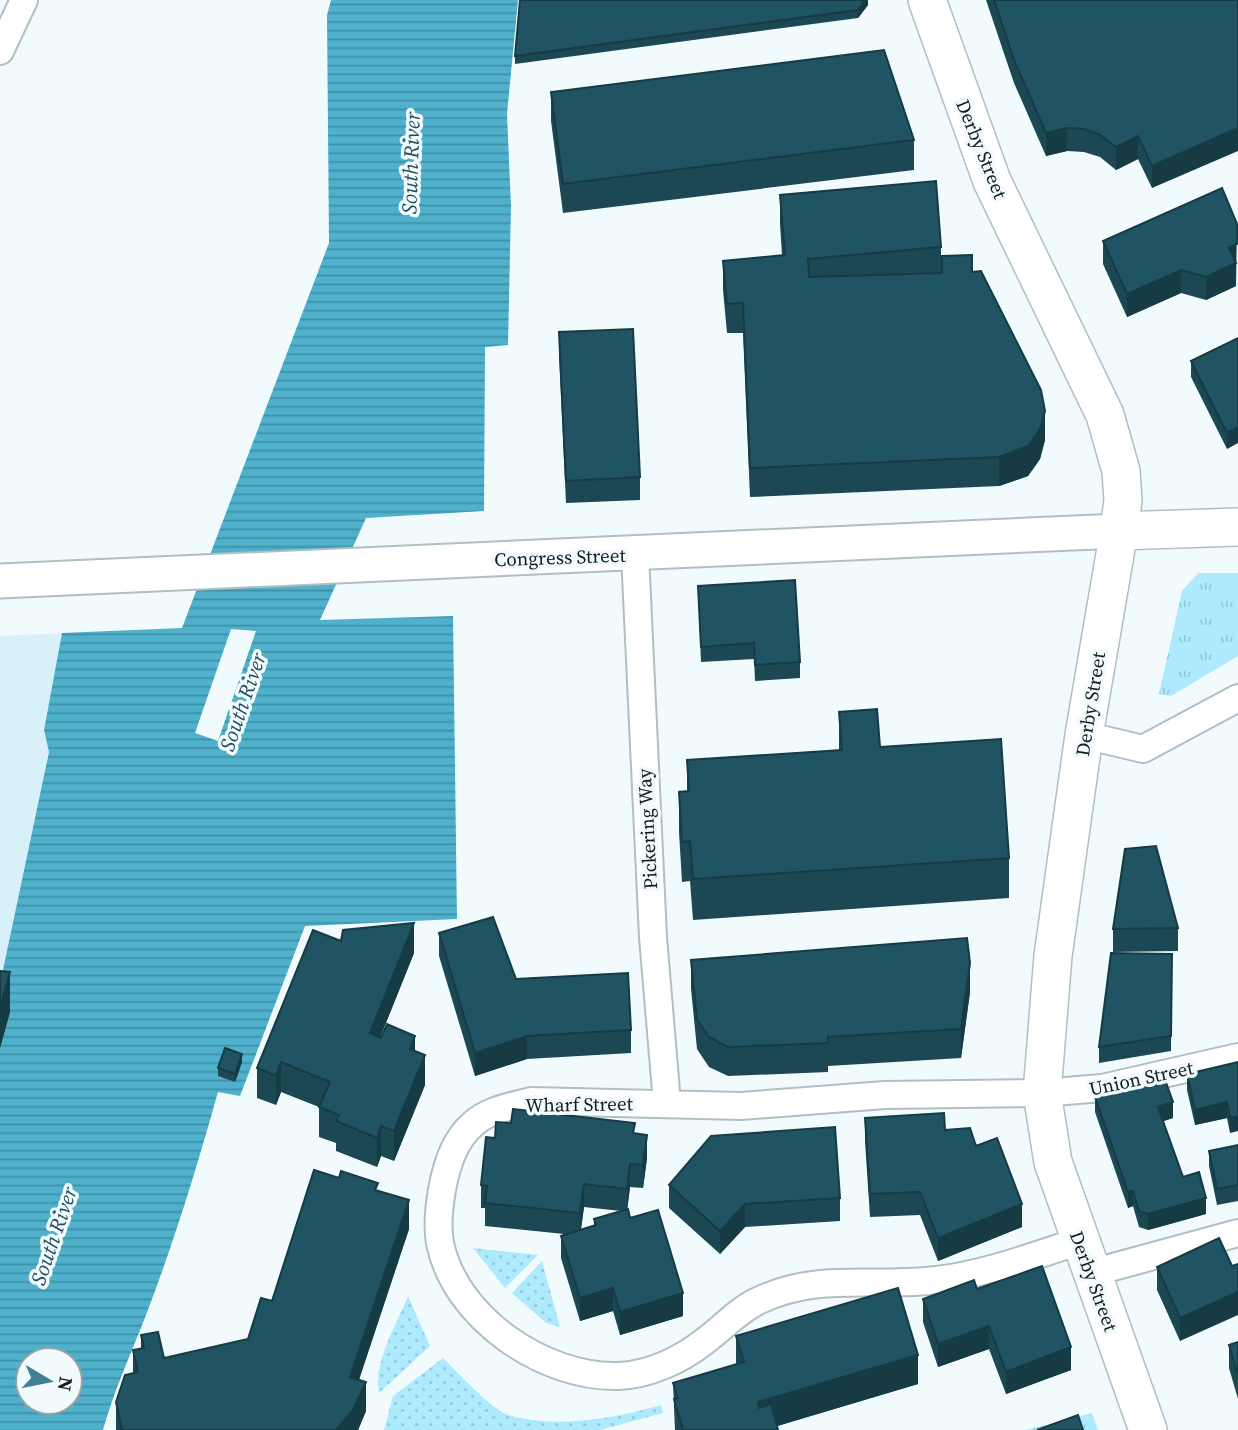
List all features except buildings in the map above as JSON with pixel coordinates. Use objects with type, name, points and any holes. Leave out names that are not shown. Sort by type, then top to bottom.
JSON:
[{"type":"main road","name":"Derby Street","points":[[927,0],[992,181],[1105,415],[1121,471],[1123,500],[1119,531],[1084,735],[1053,956],[1042,1093],[1053,1162],[1147,1430]]},
{"type":"main road","points":[[1119,531],[1238,527]]},
{"type":"street","points":[[0,51],[24,0]]},
{"type":"street","name":"Congress Street","points":[[0,580],[1119,531]]},
{"type":"street","name":"Pickering Way","points":[[635,554],[653,924],[667,1103]]},
{"type":"street","points":[[1084,735],[1143,749],[1238,698]]},
{"type":"street","name":"Union Street","points":[[1042,1093],[1102,1087],[1238,1057]]},
{"type":"street","name":"Wharf Street","points":[[1042,1093],[885,1096],[741,1106],[531,1101],[498,1110],[473,1124],[455,1147],[445,1176],[439,1208],[440,1244],[454,1277],[477,1313],[506,1338],[542,1360],[579,1372],[618,1376],[647,1371],[681,1358],[758,1300],[793,1287],[830,1281],[935,1280],[1238,1233]]},
{"type":"shaded area","points":[[62,633],[44,730],[49,752],[0,984],[0,636]]},
{"type":"green space","points":[[1198,573],[1238,573],[1238,656],[1171,696],[1159,694],[1182,591]]},
{"type":"green space","points":[[473,1248],[538,1255],[505,1288]]},
{"type":"green space","points":[[542,1261],[560,1327],[546,1323],[512,1293]]},
{"type":"green space","points":[[408,1296],[430,1346],[379,1393],[379,1369]]},
{"type":"green space","points":[[443,1358],[495,1408],[521,1418],[581,1421],[623,1415],[661,1405],[663,1413],[600,1430],[384,1430],[393,1396]]},
{"type":"green space","points":[[1092,1413],[1098,1430],[1026,1430]]},
{"type":"water","name":"South River","points":[[331,0],[518,0],[507,114],[511,206],[508,345],[485,347],[484,511],[366,518],[320,620],[453,616],[457,919],[305,926],[240,1096],[218,1092],[166,1260],[117,1386],[103,1430],[0,1430],[0,1049],[10,1013],[0,984],[49,752],[44,730],[62,633],[182,628],[329,243],[327,15]]},
{"type":"pier","points":[[231,629],[256,631],[218,741],[195,733]]}]
